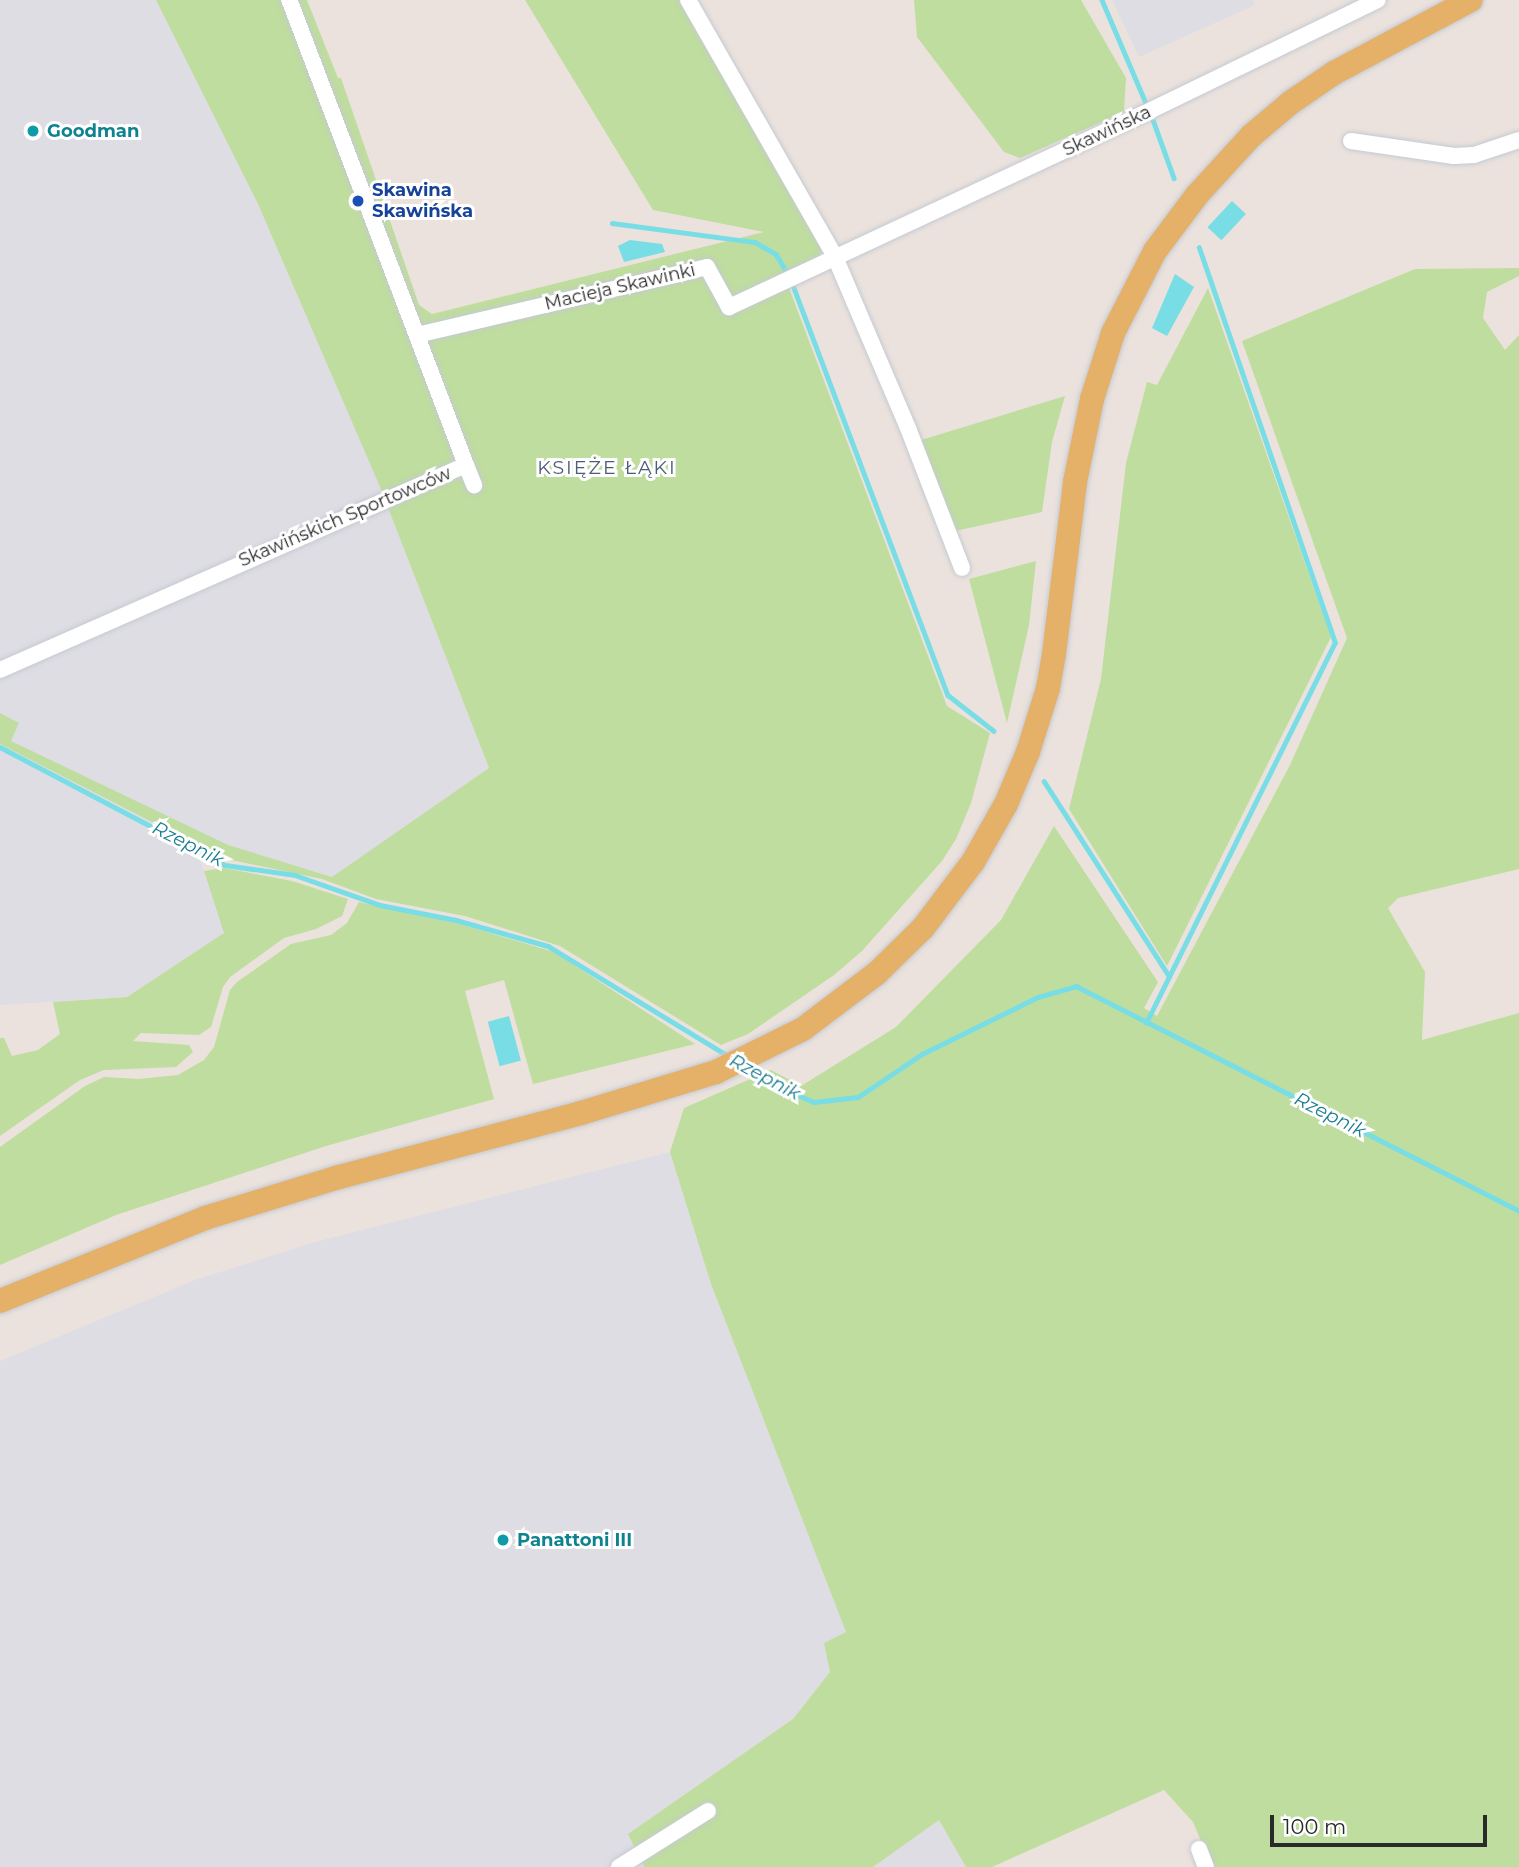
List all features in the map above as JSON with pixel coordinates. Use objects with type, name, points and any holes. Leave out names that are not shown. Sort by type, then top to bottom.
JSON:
[{"type":"main road","points":[[0,1301],[205,1218],[339,1177],[593,1110],[716,1072],[759,1052],[822,1016],[899,953],[948,898],[973,862],[1006,804],[1028,752],[1048,688],[1060,618],[1075,482],[1092,399],[1113,333],[1155,251],[1197,195],[1251,136],[1290,103],[1334,73],[1471,0]]},
{"type":"main road","points":[[1430,23],[1492,0]]},
{"type":"street","name":"Skawińskich Sportowców","points":[[0,670],[466,465],[289,0]]},
{"type":"street","points":[[688,0],[835,257],[908,428],[962,568]]},
{"type":"street","name":"Skawińska","points":[[835,257],[1158,107],[1378,0]]},
{"type":"street","points":[[1351,141],[1454,156],[1474,155],[1519,140]]},
{"type":"street","name":"Macieja Skawinki","points":[[416,335],[707,267],[729,307],[835,257]]},
{"type":"street","points":[[466,465],[474,485]]},
{"type":"street","points":[[619,1867],[708,1811]]},
{"type":"street","points":[[1199,1849],[1206,1867]]},
{"type":"shaded area","points":[[0,0],[156,0],[258,204],[380,487],[489,768],[333,877],[228,846],[201,862],[225,933],[127,997],[0,1005]]},
{"type":"shaded area","points":[[1112,0],[1253,0],[1255,5],[1139,57]]},
{"type":"shaded area","points":[[670,1152],[711,1284],[846,1632],[830,1672],[793,1719],[628,1834],[644,1867],[0,1867],[0,1361],[195,1280],[315,1242]]},
{"type":"shaded area","points":[[939,1820],[966,1867],[873,1867]]},
{"type":"green space","points":[[156,0],[307,0],[338,78],[341,78],[419,305],[432,314],[764,232],[653,210],[525,0],[686,0],[806,215],[822,250],[816,264],[786,280],[947,706],[990,733],[971,803],[956,839],[942,861],[862,951],[834,975],[748,1034],[721,1045],[560,946],[465,916],[376,899],[322,879],[222,858],[0,744],[0,713],[19,723],[11,741],[228,845],[332,877],[489,768],[380,487],[258,204]]},
{"type":"green space","points":[[914,0],[1081,0],[1126,78],[1124,112],[1020,158],[1004,152],[917,37]]},
{"type":"green space","points":[[1519,268],[1519,276],[1487,292],[1483,318],[1505,350],[1519,335],[1519,869],[1398,898],[1388,908],[1425,972],[1422,1040],[1519,1013],[1519,1867],[1212,1867],[1193,1822],[1164,1790],[992,1867],[966,1867],[939,1820],[873,1867],[644,1867],[628,1834],[793,1719],[830,1672],[824,1643],[846,1632],[711,1284],[670,1152],[684,1108],[771,1070],[801,1086],[896,1027],[1001,920],[1054,826],[1158,982],[1144,1008],[1157,1016],[1290,765],[1347,638],[1242,341],[1415,269]]},
{"type":"green space","points":[[1208,288],[1331,637],[1167,966],[1069,809],[1101,679],[1126,463],[1147,382],[1157,385]]},
{"type":"green space","points":[[1065,396],[1052,442],[1042,512],[955,531],[918,441]]},
{"type":"green space","points":[[1036,561],[1029,625],[1007,723],[969,579]]},
{"type":"green space","points":[[224,868],[292,881],[348,899],[342,916],[316,929],[284,938],[230,977],[223,987],[211,1027],[199,1035],[141,1033],[133,1041],[189,1045],[193,1052],[176,1067],[104,1070],[80,1080],[0,1136],[0,1038],[4,1038],[12,1056],[38,1050],[60,1034],[53,1002],[127,997],[224,933],[204,871]]},
{"type":"green space","points":[[359,902],[460,924],[554,952],[695,1044],[533,1084],[504,980],[465,991],[494,1099],[326,1146],[116,1215],[0,1265],[0,1147],[85,1086],[104,1077],[139,1079],[178,1075],[204,1060],[214,1047],[230,990],[237,982],[291,944],[331,935],[347,923]]},
{"type":"water","points":[[1232,201],[1246,214],[1221,240],[1207,227]]},
{"type":"water","points":[[630,240],[662,244],[665,252],[624,262],[618,246]]},
{"type":"water","points":[[1175,274],[1194,287],[1167,336],[1152,328]]},
{"type":"water","points":[[509,1016],[521,1060],[500,1066],[488,1022]]},
{"type":"waterway","points":[[1102,0],[1152,117],[1174,178]]},
{"type":"waterway","points":[[612,223],[755,242],[776,254],[785,269]]},
{"type":"waterway","points":[[1146,1023],[1335,643],[1199,248]]},
{"type":"waterway","points":[[794,288],[948,695],[994,731]]},
{"type":"waterway","name":"Rzepnik","points":[[0,747],[225,865],[295,875],[380,905],[456,920],[548,946],[730,1057]]},
{"type":"waterway","points":[[1044,781],[1169,976]]},
{"type":"waterway","name":"Rzepnik","points":[[745,1067],[765,1081],[814,1102],[858,1097],[922,1054],[1038,997],[1076,986],[1519,1211]]},
{"type":"place","name":"Goodman","points":[[33,131]]},
{"type":"place","name":"Skawina Skawińska","points":[[358,201]]},
{"type":"place","name":"Panattoni III","points":[[503,1540]]},
{"type":"district","name":"KSIĘŻE ŁĄKI","points":[[607,468]]}]
